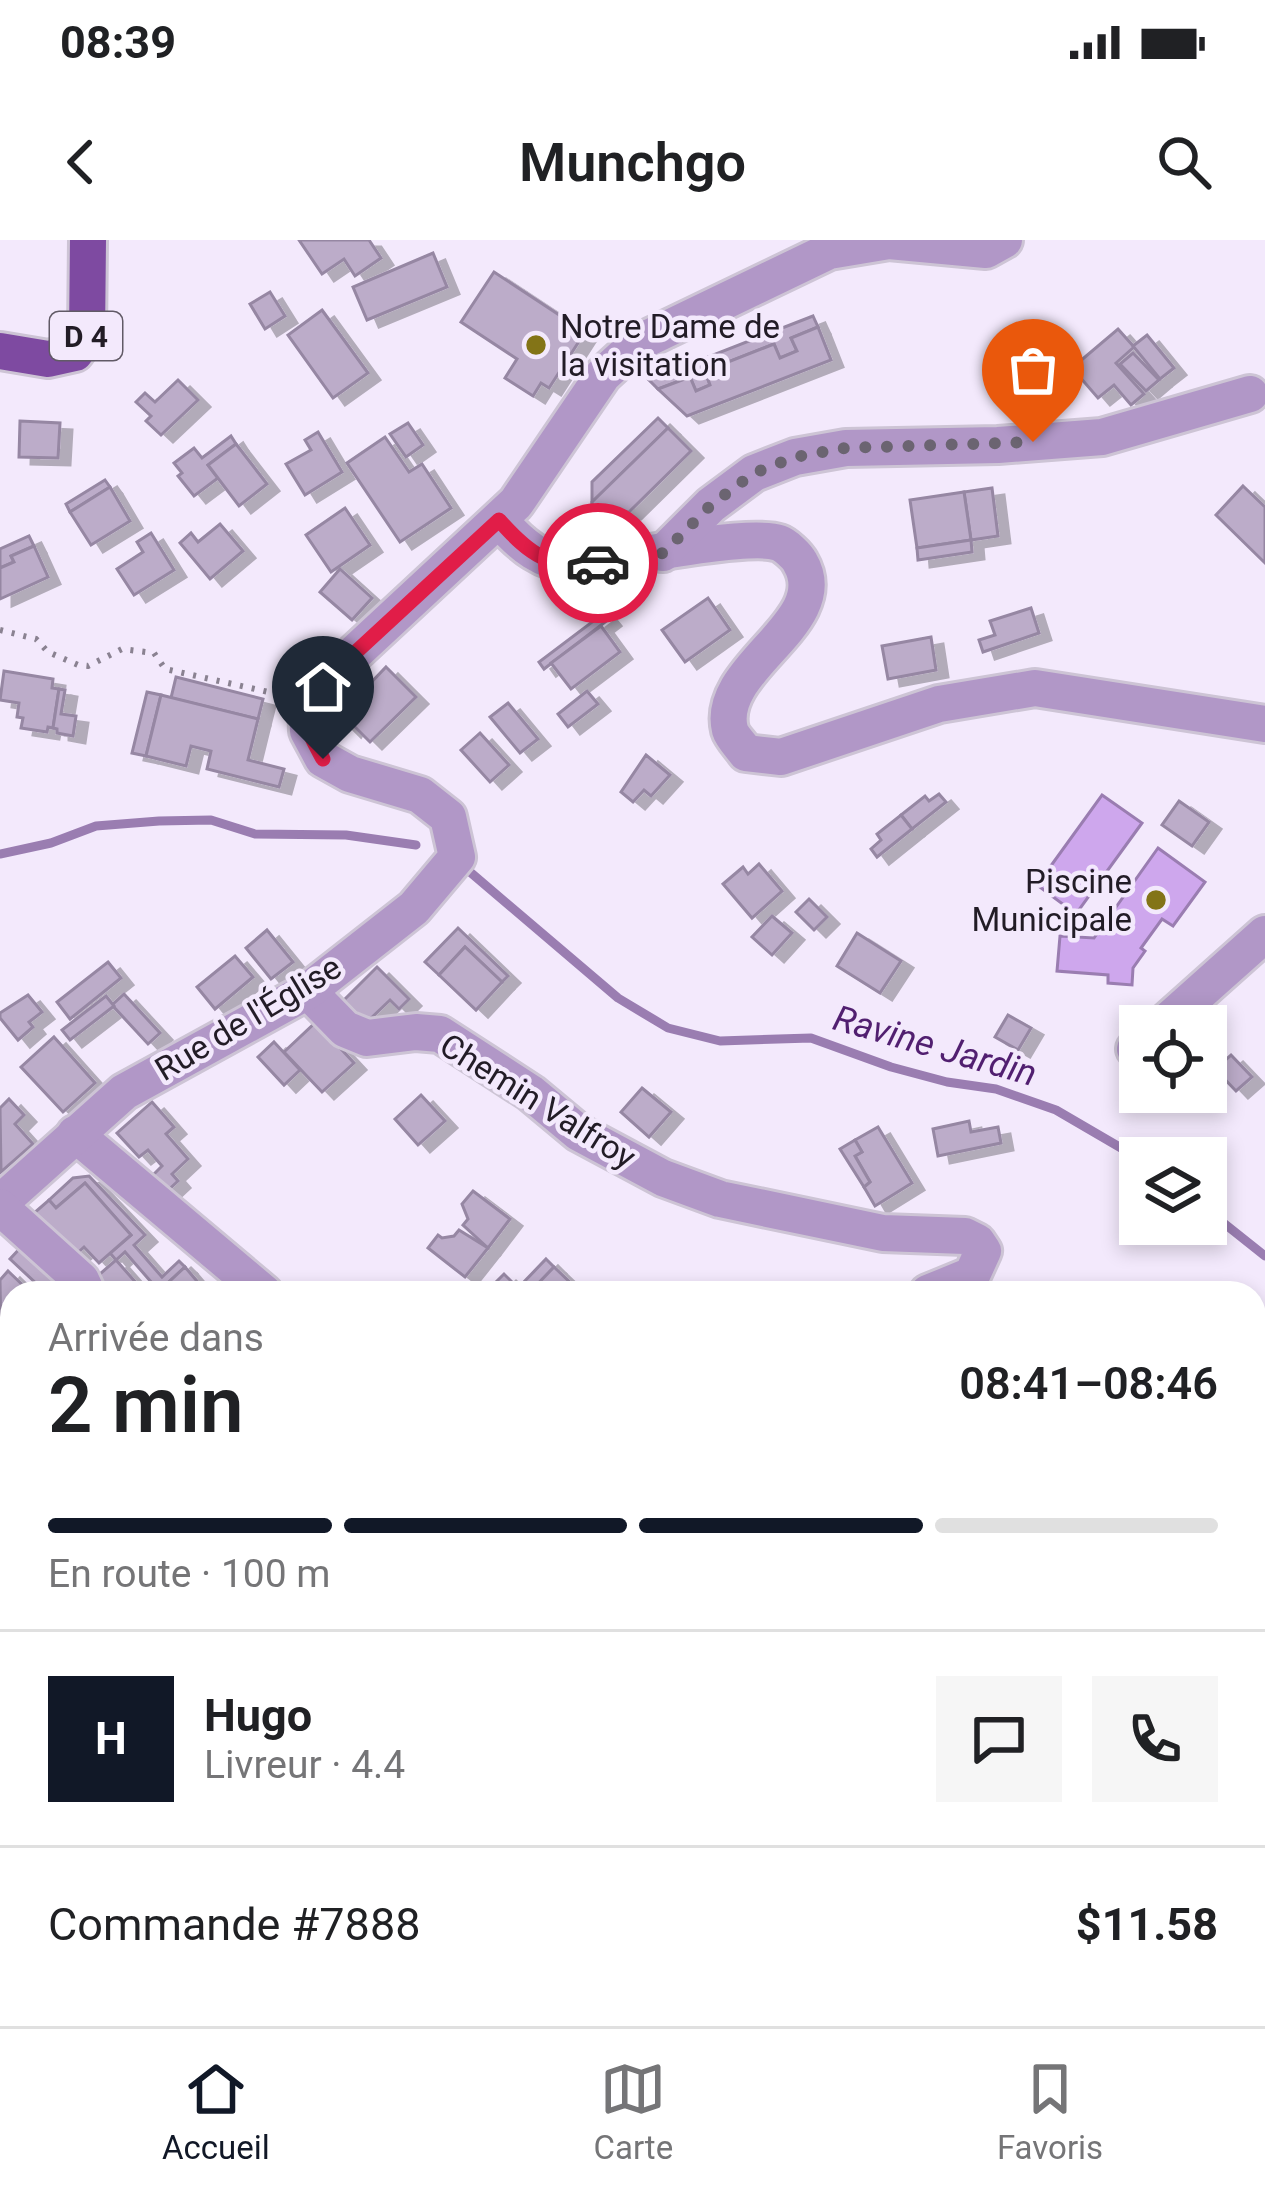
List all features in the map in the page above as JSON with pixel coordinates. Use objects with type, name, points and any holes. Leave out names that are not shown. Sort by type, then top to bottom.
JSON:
[{"type":"main road","name":"D 4","points":[[0,351],[48,359],[75,353],[87,336],[88,240]]},
{"type":"street","points":[[307,707],[317,688],[516,503],[603,375],[638,343],[829,251],[889,241],[986,250],[1004,240]]},
{"type":"street","points":[[663,553],[711,505],[754,473],[795,457],[845,448],[1102,437],[1250,394]]},
{"type":"street","points":[[499,520],[529,550],[553,564],[577,566],[738,543],[779,543],[799,559],[808,584],[797,616],[733,695],[730,730],[746,753],[781,758],[939,704],[1035,688],[1265,724]]},
{"type":"street","name":"Rue de l'Église","points":[[0,1205],[124,1092],[308,991],[414,908],[457,857],[448,817],[420,794],[350,774],[323,759],[308,731],[307,707]]},
{"type":"street","points":[[1185,1005],[1265,934]]},
{"type":"street","name":"Chemin Valfroy","points":[[308,991],[345,1029],[367,1038],[440,1034],[531,1093],[578,1133],[663,1178],[720,1198],[883,1233],[965,1236],[983,1251],[972,1275],[957,1281]]},
{"type":"street","points":[[75,1134],[250,1281]]},
{"type":"street","points":[[0,1205],[82,1281]]},
{"type":"path","points":[[0,630],[36,639],[48,652],[78,665],[88,666],[122,649],[154,653],[165,669],[271,690],[307,707]]},
{"type":"shaded area","points":[[1102,795],[1142,823],[1076,914],[1037,885]]},
{"type":"shaded area","name":"Piscine Municipale","points":[[1158,848],[1205,882],[1173,926],[1162,919],[1141,948],[1145,951],[1133,968],[1132,985],[1108,983],[1108,975],[1057,971],[1060,936],[1094,938]]},
{"type":"building","points":[[299,240],[369,240],[381,258],[355,276],[344,259],[322,274]]},
{"type":"building","points":[[433,253],[447,287],[367,320],[353,287]]},
{"type":"building","name":"Notre Dame de la visitation","points":[[494,272],[585,332],[549,388],[541,383],[533,396],[505,378],[517,359],[461,322]]},
{"type":"building","points":[[270,292],[285,316],[265,329],[250,304]]},
{"type":"building","points":[[322,310],[368,373],[333,398],[288,335]]},
{"type":"building","points":[[813,316],[818,327],[791,338],[797,351],[780,358],[774,344],[705,371],[710,385],[696,391],[690,377],[658,389],[649,380]]},
{"type":"building","points":[[818,327],[831,360],[687,416],[658,389],[690,377],[696,391],[710,385],[705,371],[774,344],[780,358],[797,351],[791,338]]},
{"type":"building","points":[[1118,329],[1134,347],[1116,363],[1144,394],[1131,405],[1114,385],[1098,398],[1072,368]]},
{"type":"building","points":[[1147,335],[1174,368],[1160,379],[1133,346]]},
{"type":"building","points":[[1133,353],[1159,380],[1146,391],[1120,364]]},
{"type":"building","points":[[178,380],[198,400],[161,435],[136,402],[145,393],[155,402]]},
{"type":"building","points":[[658,418],[668,428],[592,502],[592,482]]},
{"type":"building","points":[[20,421],[60,423],[58,458],[19,457]]},
{"type":"building","points":[[408,423],[423,445],[406,457],[390,434]]},
{"type":"building","points":[[668,428],[691,451],[629,512],[593,511],[592,502]]},
{"type":"building","points":[[318,432],[342,472],[305,495],[286,464],[311,450],[305,440]]},
{"type":"building","points":[[231,436],[236,444],[208,465],[218,478],[194,496],[174,463],[194,448],[202,458]]},
{"type":"building","points":[[385,437],[409,472],[422,464],[451,508],[400,542],[347,463]]},
{"type":"building","points":[[236,444],[267,484],[239,506],[208,465]]},
{"type":"building","points":[[105,480],[110,487],[70,512],[66,504]]},
{"type":"building","points":[[1243,486],[1265,507],[1265,563],[1216,515]]},
{"type":"building","points":[[110,487],[130,521],[91,545],[70,512]]},
{"type":"building","points":[[992,488],[998,536],[971,540],[964,492]]},
{"type":"building","points":[[964,492],[971,540],[917,548],[910,500]]},
{"type":"building","points":[[345,508],[370,545],[331,572],[306,535]]},
{"type":"building","points":[[220,524],[243,551],[210,579],[180,543],[191,533],[198,542]]},
{"type":"building","points":[[151,533],[174,570],[134,595],[117,569],[143,552],[137,542]]},
{"type":"building","points":[[29,536],[34,546],[11,556],[14,562],[0,568],[0,549]]},
{"type":"building","points":[[971,540],[972,552],[918,560],[917,548]]},
{"type":"building","points":[[34,546],[48,577],[0,599],[0,568],[14,562],[11,556]]},
{"type":"building","points":[[340,569],[372,598],[352,620],[320,592]]},
{"type":"building","points":[[708,598],[730,630],[685,662],[662,630]]},
{"type":"building","points":[[1031,608],[1039,633],[983,652],[979,640],[995,635],[990,621]]},
{"type":"building","points":[[604,613],[609,619],[544,669],[539,662]]},
{"type":"building","points":[[601,626],[620,652],[571,689],[551,663]]},
{"type":"building","points":[[931,637],[936,670],[888,679],[882,646]]},
{"type":"building","points":[[386,667],[416,697],[370,742],[353,725],[359,713],[346,701]]},
{"type":"building","points":[[4,671],[53,679],[52,688],[59,689],[53,728],[48,727],[47,732],[21,728],[19,703],[0,700]]},
{"type":"building","points":[[176,677],[263,699],[258,719],[171,698]]},
{"type":"building","points":[[59,689],[65,690],[61,714],[76,716],[73,736],[53,728]]},
{"type":"building","points":[[587,691],[598,704],[568,727],[558,714]]},
{"type":"building","points":[[147,692],[161,695],[146,756],[132,753]]},
{"type":"building","points":[[161,695],[258,719],[248,760],[284,769],[279,787],[207,769],[211,751],[191,746],[186,766],[146,756]]},
{"type":"building","points":[[346,701],[359,713],[349,730],[335,716]]},
{"type":"building","points":[[508,703],[538,739],[520,753],[490,717]]},
{"type":"building","points":[[480,733],[509,765],[490,782],[461,750]]},
{"type":"building","points":[[646,755],[670,775],[651,796],[644,790],[633,802],[621,792]]},
{"type":"building","points":[[939,794],[946,802],[912,829],[901,815],[925,796],[929,801]]},
{"type":"building","points":[[1179,801],[1209,822],[1192,846],[1162,825]]},
{"type":"building","points":[[901,815],[912,829],[877,857],[871,849],[881,840],[877,834]]},
{"type":"building","points":[[759,864],[782,891],[752,918],[723,884],[743,867],[748,874]]},
{"type":"building","points":[[809,899],[827,917],[814,930],[796,912]]},
{"type":"building","points":[[772,916],[792,933],[772,955],[752,937]]},
{"type":"building","points":[[458,928],[508,976],[502,982],[465,947],[439,975],[425,962]]},
{"type":"building","points":[[267,930],[293,962],[271,979],[246,948]]},
{"type":"building","points":[[857,933],[901,961],[880,993],[837,966]]},
{"type":"building","points":[[465,947],[502,982],[476,1010],[439,975]]},
{"type":"building","points":[[235,956],[253,977],[215,1009],[197,987]]},
{"type":"building","points":[[108,962],[121,978],[70,1019],[57,1002]]},
{"type":"building","points":[[377,967],[409,999],[399,1009],[390,1000],[366,1023],[344,1000]]},
{"type":"building","points":[[124,994],[160,1033],[148,1044],[112,1005]]},
{"type":"building","points":[[28,995],[42,1012],[18,1040],[0,1013]]},
{"type":"building","points":[[106,996],[114,1006],[70,1040],[62,1030]]},
{"type":"building","points":[[1008,1015],[1031,1028],[1018,1050],[995,1037]]},
{"type":"building","points":[[316,1022],[354,1063],[322,1092],[284,1052]]},
{"type":"building","points":[[54,1037],[95,1083],[63,1112],[21,1067]]},
{"type":"building","points":[[274,1042],[300,1070],[284,1085],[258,1057]]},
{"type":"building","points":[[1231,1055],[1252,1077],[1236,1091],[1227,1082]]},
{"type":"building","points":[[642,1088],[671,1112],[649,1137],[621,1112]]},
{"type":"building","points":[[421,1095],[445,1121],[418,1145],[395,1119]]},
{"type":"building","points":[[9,1099],[24,1115],[15,1124],[33,1144],[1,1172],[0,1108]]},
{"type":"building","points":[[152,1102],[174,1127],[166,1134],[188,1159],[172,1174],[178,1181],[165,1193],[151,1177],[162,1166],[148,1150],[139,1157],[117,1133]]},
{"type":"building","points":[[969,1121],[971,1132],[998,1127],[1001,1143],[938,1156],[933,1129]]},
{"type":"building","points":[[878,1127],[912,1183],[875,1206],[864,1187],[870,1182],[855,1156],[862,1152],[855,1140]]},
{"type":"building","points":[[855,1140],[862,1152],[855,1156],[870,1182],[864,1187],[840,1149]]},
{"type":"building","points":[[89,1176],[145,1235],[134,1245],[162,1277],[179,1261],[185,1267],[170,1281],[150,1281],[125,1252],[116,1260],[110,1253],[131,1235],[85,1183],[56,1208],[49,1200],[73,1178]]},
{"type":"building","points":[[85,1183],[131,1235],[99,1263],[84,1247],[72,1258],[33,1214],[49,1200],[56,1208]]},
{"type":"building","points":[[473,1191],[510,1219],[488,1248],[463,1225],[468,1219],[462,1204]]},
{"type":"building","points":[[459,1230],[488,1248],[465,1277],[428,1248],[438,1235],[454,1236]]},
{"type":"building","points":[[24,1244],[57,1281],[34,1281],[10,1259]]},
{"type":"building","points":[[546,1259],[554,1267],[541,1281],[525,1281]]},
{"type":"building","points":[[116,1260],[134,1281],[94,1281]]},
{"type":"building","points":[[185,1267],[197,1281],[170,1281]]},
{"type":"building","points":[[554,1267],[569,1281],[541,1281]]},
{"type":"building","points":[[8,1271],[18,1281],[0,1281]]},
{"type":"waterway","name":"Ravine Jardin","points":[[0,854],[51,843],[96,826],[159,821],[211,820],[255,834],[346,835],[416,845]]},
{"type":"waterway","name":"Ravine Jardin","points":[[470,872],[618,998],[668,1028],[720,1041],[811,1038],[891,1067],[996,1089],[1056,1110],[1119,1147]]},
{"type":"waterway","name":"Ravine Jardin","points":[[1227,1226],[1265,1256]]},
{"type":"way so far","points":[[598,563],[663,553],[711,505],[754,473],[795,457],[845,448],[1033,442]]},
{"type":"place","name":"Notre Dame de la visitation","points":[[536,345]]},
{"type":"place","name":"Piscine Municipale","points":[[1156,900]]},
{"type":"route","points":[[323,759],[308,731],[307,707],[317,688],[499,520],[515,539],[553,564],[598,563]]}]
